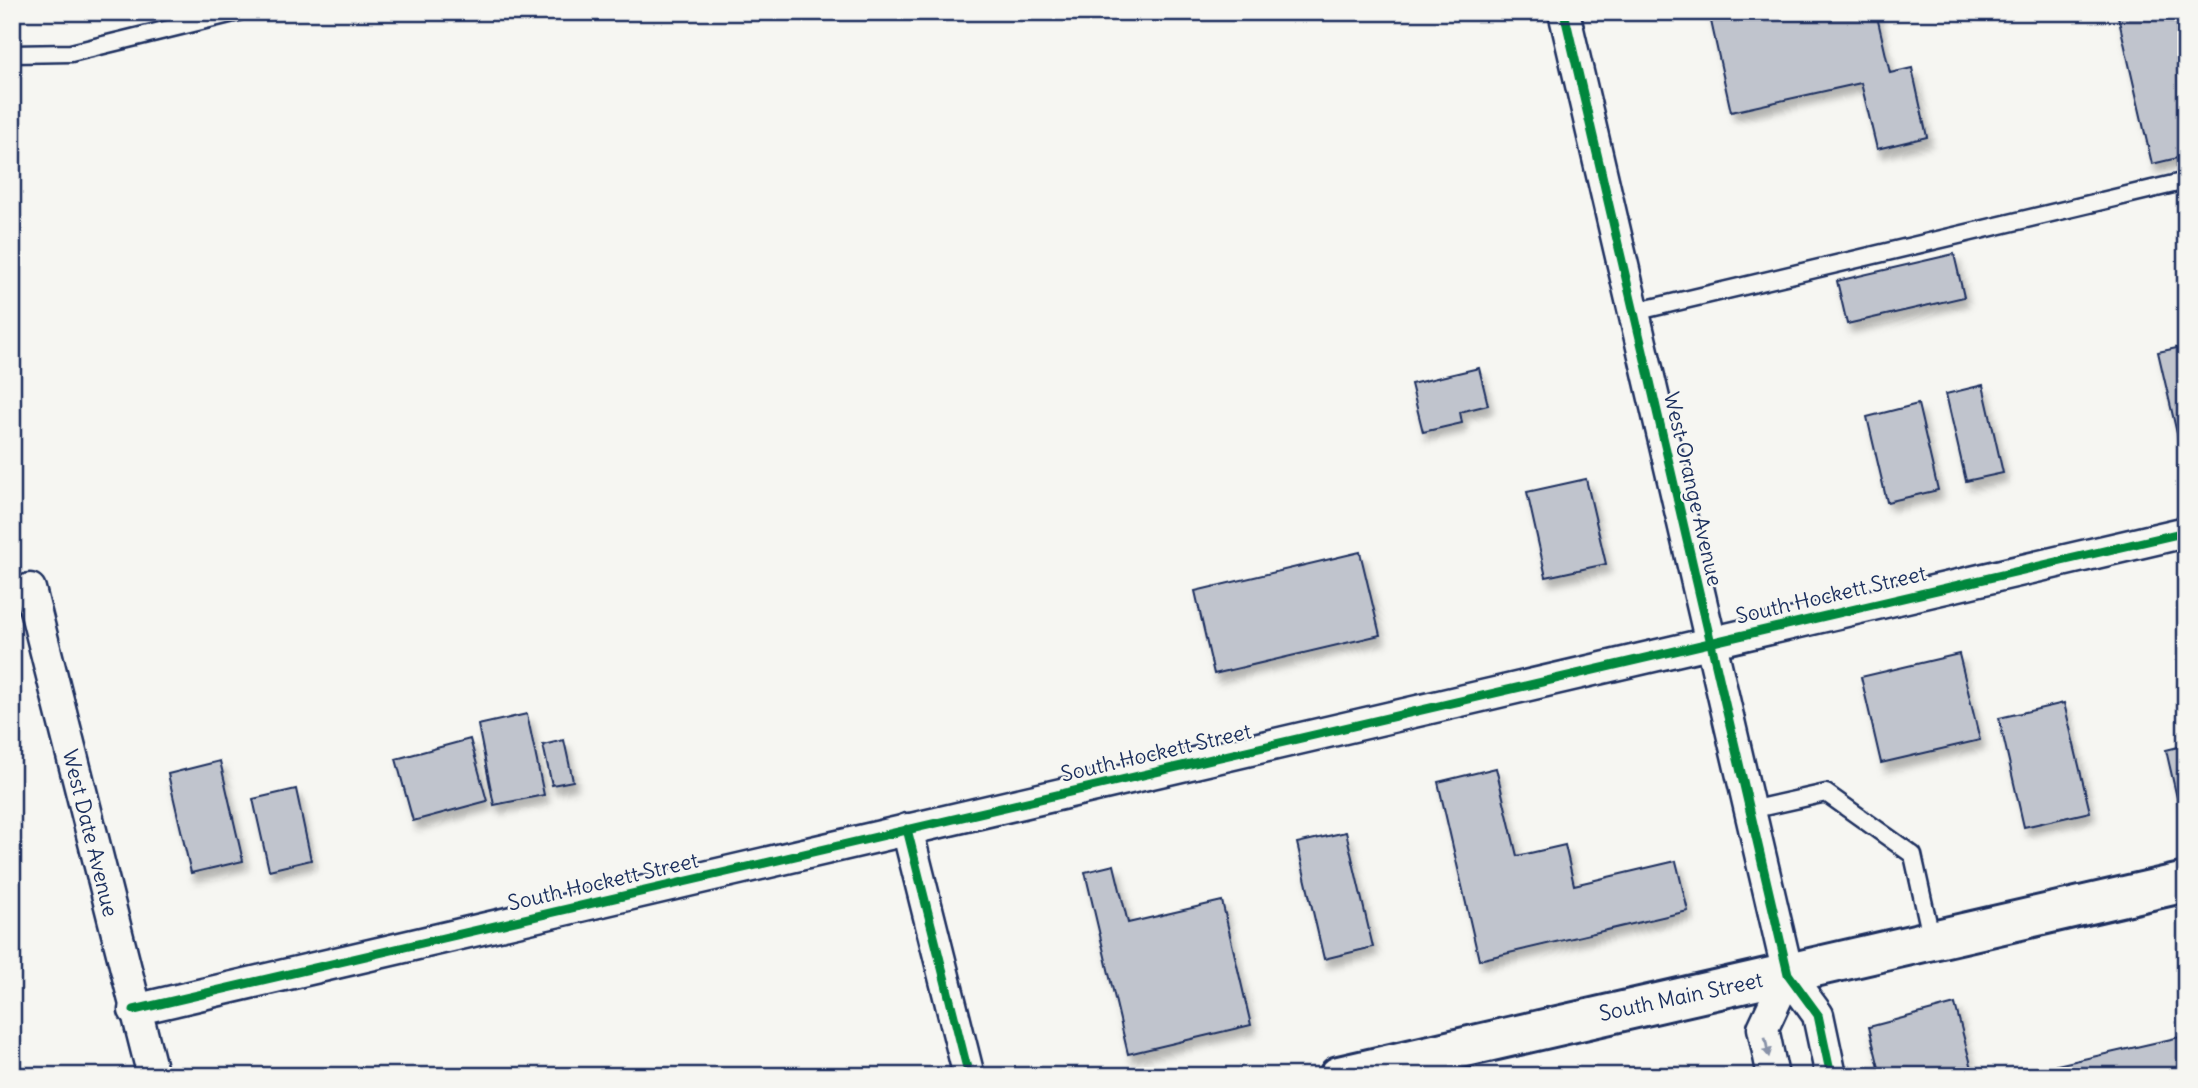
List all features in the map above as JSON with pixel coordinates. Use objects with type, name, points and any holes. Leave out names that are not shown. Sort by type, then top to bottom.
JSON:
[{"type":"main road","name":"South Main Street","points":[[1339,1076],[2186,881]]},
{"type":"street","name":"West Orange Avenue","points":[[1564,12],[1788,974]]},
{"type":"street","name":"South Hockett Street","points":[[134,1010],[2186,532]]},
{"type":"street","name":"West Date Avenue","points":[[30,589],[134,1010],[153,1076]]},
{"type":"street","points":[[907,829],[969,1076]]},
{"type":"street","points":[[1773,1076],[1763,1028],[1788,974],[1818,1015],[1831,1076]]},
{"type":"lane","points":[[12,54],[71,53],[238,12]]},
{"type":"lane","points":[[1634,312],[2186,181]]},
{"type":"lane","points":[[1750,810],[1826,793],[1913,855],[1932,941]]},
{"type":"building","points":[[1709,12],[1876,12],[1890,73],[1912,68],[1927,137],[1877,149],[1861,83],[1731,112]]},
{"type":"building","points":[[2117,12],[2186,12],[2186,156],[2152,164]]},
{"type":"building","points":[[1954,254],[1964,297],[1847,324],[1837,281]]},
{"type":"building","points":[[2186,346],[2186,440],[2179,442],[2158,352]]},
{"type":"building","points":[[1479,368],[1488,405],[1460,412],[1462,423],[1423,432],[1411,384]]},
{"type":"building","points":[[1983,385],[2003,473],[1966,481],[1946,394]]},
{"type":"building","points":[[1918,404],[1938,490],[1887,502],[1867,417]]},
{"type":"building","points":[[1586,479],[1606,564],[1546,577],[1527,492]]},
{"type":"building","points":[[1360,552],[1380,635],[1214,674],[1195,591]]},
{"type":"building","points":[[1959,654],[1980,740],[1881,763],[1861,677]]},
{"type":"building","points":[[2064,703],[2090,812],[2024,827],[1999,718]]},
{"type":"building","points":[[527,714],[544,795],[494,805],[478,725]]},
{"type":"building","points":[[470,739],[487,801],[413,821],[396,759]]},
{"type":"building","points":[[564,740],[573,781],[552,785],[543,745]]},
{"type":"building","points":[[2186,745],[2186,809],[2180,811],[2166,750]]},
{"type":"building","points":[[220,761],[243,861],[191,873],[168,774]]},
{"type":"building","points":[[1496,768],[1517,856],[1565,845],[1574,885],[1676,861],[1688,911],[1479,960],[1438,782]]},
{"type":"building","points":[[296,789],[311,860],[269,870],[253,799]]},
{"type":"building","points":[[1346,832],[1373,947],[1324,959],[1297,843]]},
{"type":"building","points":[[1114,865],[1128,923],[1222,901],[1251,1025],[1128,1054],[1085,872]]},
{"type":"building","points":[[1955,1004],[1974,1076],[1881,1076],[1869,1027]]},
{"type":"building","points":[[2180,1037],[2186,1076],[2059,1076],[2057,1065]]},
{"type":"cycle path","points":[[1564,12],[1788,974],[1818,1015],[1831,1076]]},
{"type":"cycle path","points":[[134,1010],[2186,532]]},
{"type":"cycle path","points":[[907,829],[969,1076]]}]
